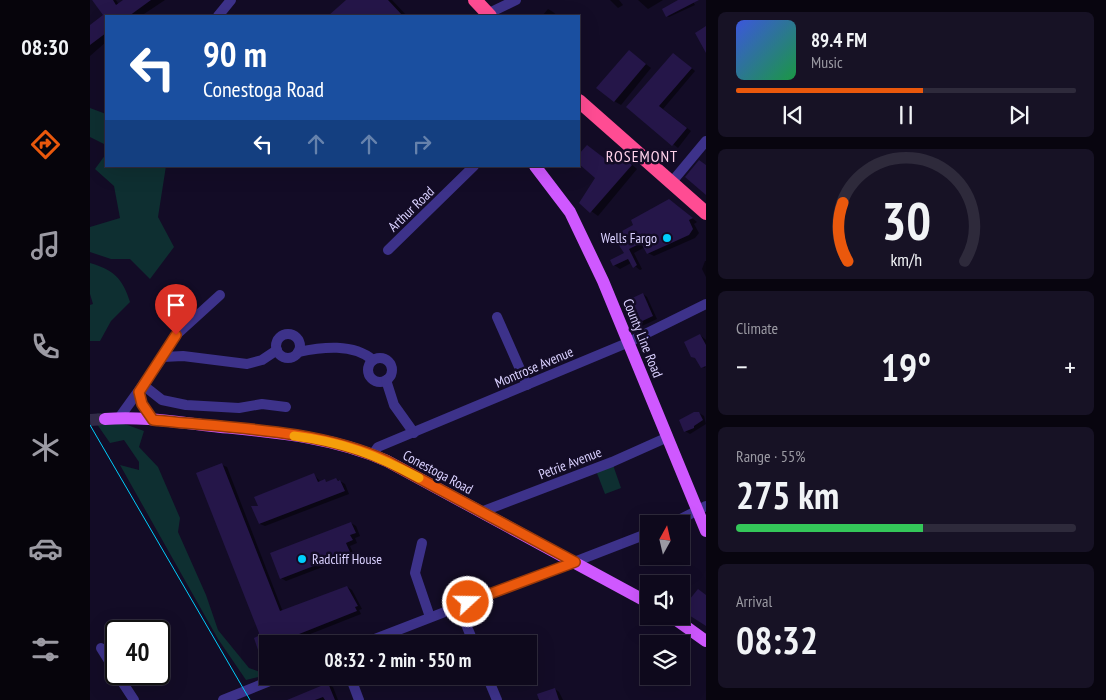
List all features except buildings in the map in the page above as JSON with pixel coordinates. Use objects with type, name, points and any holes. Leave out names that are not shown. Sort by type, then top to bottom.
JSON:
[{"type":"highway","points":[[475,0],[489,15]]},
{"type":"highway","points":[[580,102],[706,213]]},
{"type":"main road","name":"County Line Road","points":[[536,167],[570,212],[603,281],[627,343],[702,509],[706,531]]},
{"type":"main road","name":"Conestoga Road","points":[[105,419],[153,420],[320,439],[372,454],[640,598]]},
{"type":"main road","points":[[684,625],[706,641]]},
{"type":"street","points":[[219,15],[231,0]]},
{"type":"street","points":[[489,15],[516,0]]},
{"type":"street","points":[[671,183],[706,141]]},
{"type":"street","name":"Arthur Road","points":[[388,250],[473,167]]},
{"type":"street","points":[[119,418],[163,357],[176,335],[220,295]]},
{"type":"street","name":"Montrose Avenue","points":[[372,454],[378,447],[627,343],[706,304]]},
{"type":"street","points":[[497,317],[528,385]]},
{"type":"street","points":[[285,334],[290,334],[298,339],[300,348],[298,352],[294,356],[285,358],[277,350],[277,339],[285,334]]},
{"type":"street","points":[[298,352],[313,349],[343,348],[366,354],[374,360]]},
{"type":"street","points":[[163,357],[183,356],[247,364],[262,360],[277,350]]},
{"type":"street","points":[[383,358],[390,364],[392,373],[386,380],[377,382],[370,376],[368,367],[374,360],[383,358]]},
{"type":"street","points":[[386,380],[394,404],[414,433]]},
{"type":"street","points":[[141,389],[162,400],[186,405],[239,408],[262,404],[286,407]]},
{"type":"street","points":[[141,389],[142,404],[153,420]]},
{"type":"street","name":"Petrie Avenue","points":[[481,512],[612,462],[668,437]]},
{"type":"street","points":[[690,515],[702,509]]},
{"type":"street","points":[[385,635],[640,537]]},
{"type":"street","points":[[422,543],[415,573],[430,617]]},
{"type":"street","points":[[460,607],[471,635]]},
{"type":"street","points":[[101,648],[105,654]]},
{"type":"street","points":[[125,685],[134,700]]},
{"type":"street","points":[[224,700],[260,685]]},
{"type":"street","points":[[353,685],[359,700]]},
{"type":"street","points":[[491,685],[497,700]]},
{"type":"green space","points":[[90,108],[105,114],[105,144],[90,137]]},
{"type":"green space","points":[[105,155],[105,167],[166,167],[158,217],[174,247],[150,279],[130,259],[111,259],[90,252],[90,227],[120,218],[114,186],[95,169]]},
{"type":"green space","points":[[90,263],[116,276],[121,281],[130,302],[111,321],[100,341],[90,341],[90,305],[93,304],[90,294]]},
{"type":"green space","points":[[98,413],[107,425],[122,423],[144,431],[139,447],[158,467],[180,518],[178,532],[206,595],[218,630],[249,668],[259,672],[259,677],[246,680],[218,639],[120,465],[139,470],[139,462],[124,440],[110,443],[92,417]]},
{"type":"green space","points":[[612,462],[621,488],[605,494],[595,468]]},
{"type":"tunnel","points":[[90,420],[105,419]]},
{"type":"tram line","points":[[90,425],[250,700]]},
{"type":"slow traffic","points":[[294,436],[320,439],[357,448],[419,478]]},
{"type":"place","name":"Wells Fargo","points":[[667,238]]},
{"type":"place","name":"Radcliff House","points":[[302,559]]},
{"type":"district","name":"ROSEMONT","points":[[642,156]]},
{"type":"route","points":[[176,335],[139,392],[142,404],[153,420],[320,439],[357,448],[387,461],[575,562],[468,602]]}]
